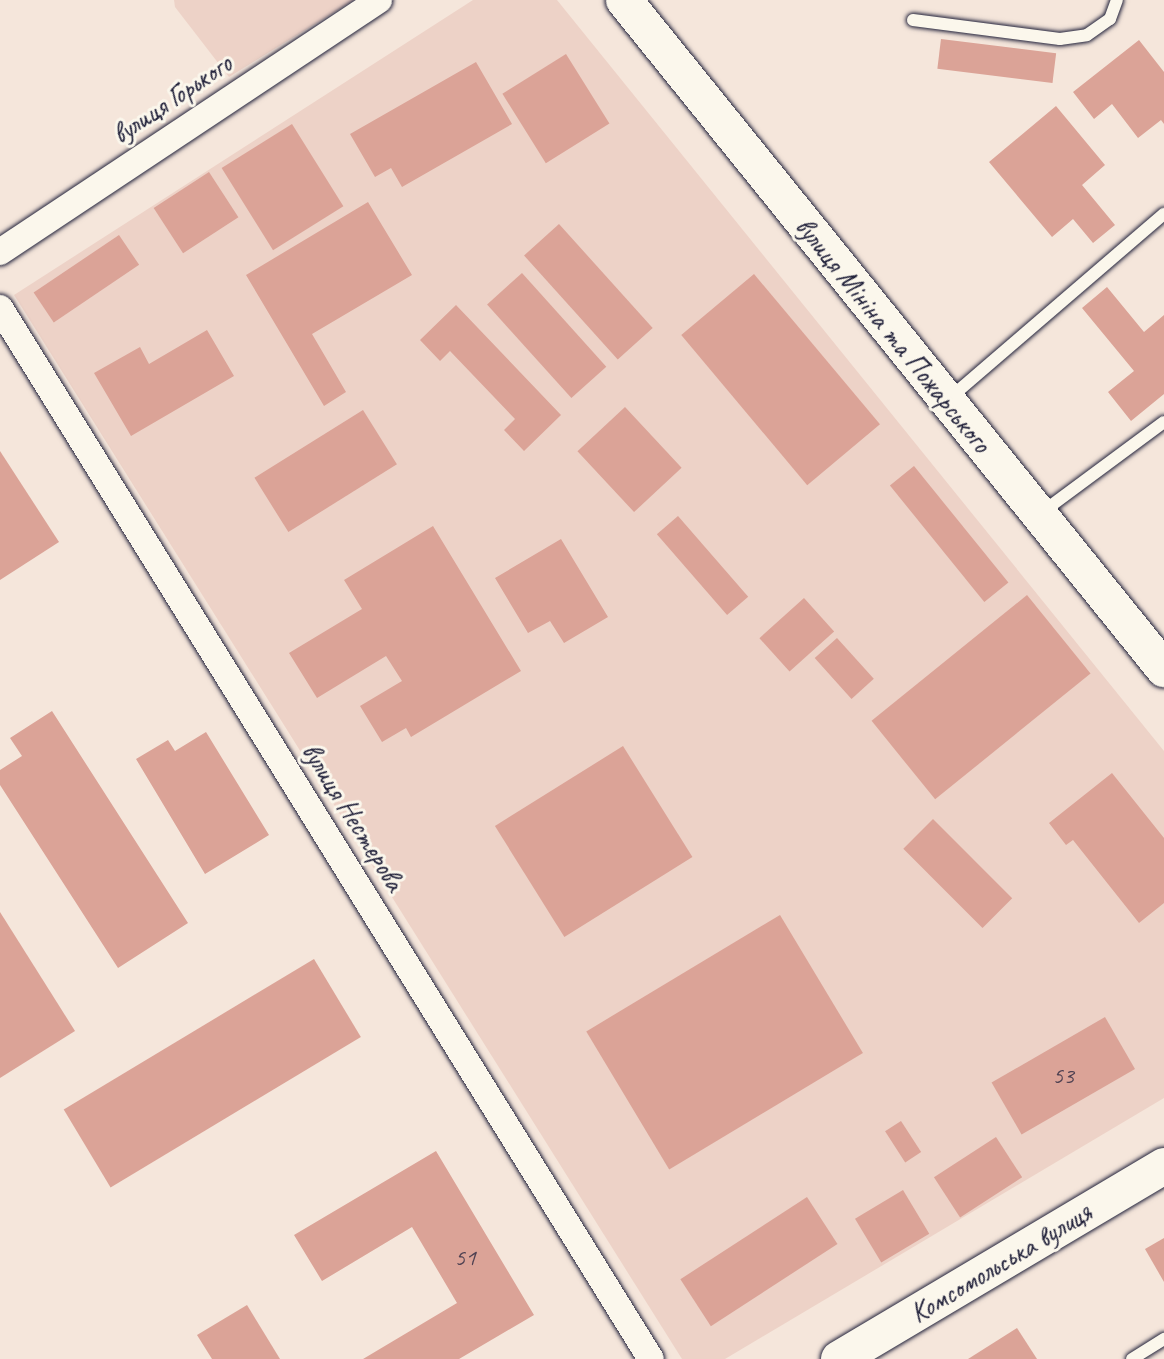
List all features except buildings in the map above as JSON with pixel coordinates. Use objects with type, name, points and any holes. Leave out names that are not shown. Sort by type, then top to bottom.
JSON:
[{"type":"street","name":"вулиця Горького","points":[[0,252],[379,0]]},
{"type":"street","name":"вулиця Мініна та Пожарського","points":[[624,0],[1038,515],[1161,657]]},
{"type":"street","name":"вулиця Нестерова","points":[[0,308],[651,1359]]},
{"type":"street","name":"Комсомольська вулиця","points":[[839,1359],[1164,1166]]},
{"type":"lane","points":[[913,20],[1060,39],[1087,35],[1110,19],[1117,0]]},
{"type":"lane","points":[[946,402],[1164,214]]},
{"type":"lane","points":[[1038,515],[1164,422]]},
{"type":"lane","points":[[1132,1359],[1164,1339]]},
{"type":"shaded area","points":[[174,0],[354,0],[229,77],[175,7]]},
{"type":"shaded area","points":[[473,0],[557,0],[1164,751],[1164,1098],[725,1359],[682,1359],[14,295]]}]
